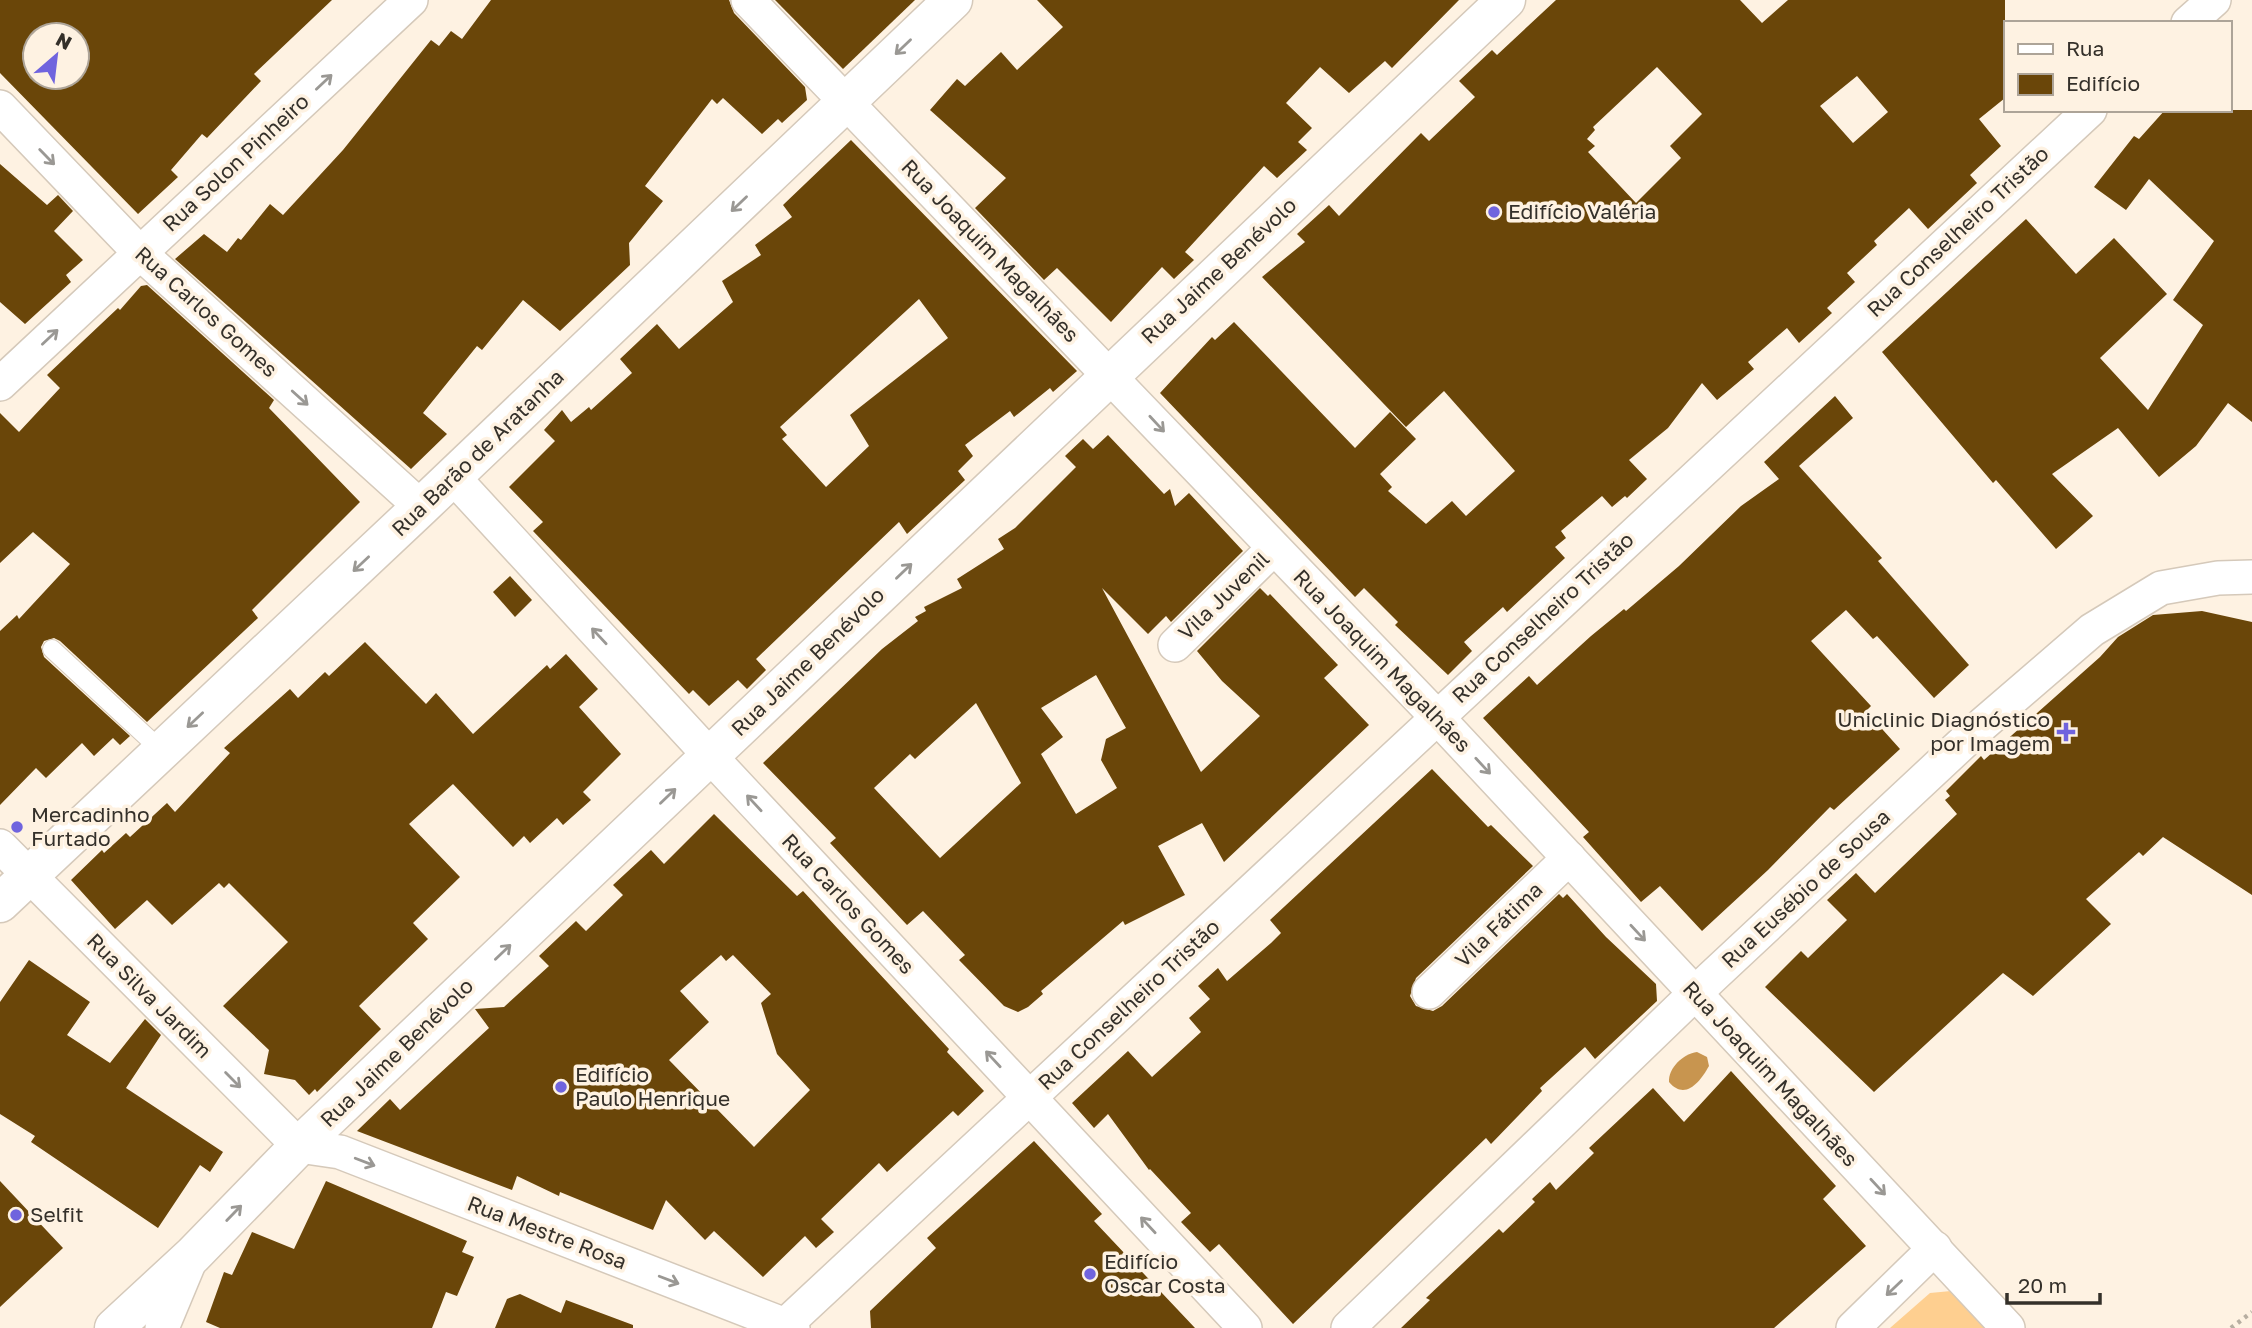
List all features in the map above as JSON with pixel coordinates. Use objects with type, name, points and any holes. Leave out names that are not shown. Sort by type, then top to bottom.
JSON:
[{"type":"street","name":"Rua Solon Pinheiro","points":[[0,384],[411,0]]},
{"type":"street","name":"Rua Barão de Aratanha","points":[[0,903],[421,508],[953,0]]},
{"type":"street","name":"Rua Jaime Benévolo","points":[[114,1328],[193,1255],[299,1146],[1506,0]]},
{"type":"street","points":[[2190,21],[2214,0]]},
{"type":"street","name":"Rua Joaquim Magalhães","points":[[750,1],[1436,716],[2008,1328]]},
{"type":"street","name":"Rua Carlos Gomes","points":[[0,107],[140,253],[421,508]]},
{"type":"street","name":"Rua Conselheiro Tristão","points":[[787,1327],[1436,716],[2088,112]]},
{"type":"street","name":"Rua Carlos Gomes","points":[[453,477],[1245,1328]]},
{"type":"street","name":"Vila Juvenil","points":[[1175,645],[1274,548]]},
{"type":"street","name":"Rua Eusébio de Sousa","points":[[1348,1328],[1694,994],[1983,724],[2092,630],[2161,588],[2218,578],[2252,577]]},
{"type":"street","points":[[2161,588],[2252,597]]},
{"type":"street","name":"Rua Silva Jardim","points":[[0,846],[299,1146]]},
{"type":"street","name":"Vila Fátima","points":[[1429,992],[1569,858]]},
{"type":"street","name":"Rua Mestre Rosa","points":[[299,1146],[340,1152],[787,1327]]},
{"type":"street","points":[[1853,1328],[1935,1248]]},
{"type":"street","points":[[162,1328],[193,1255]]},
{"type":"lane","points":[[52,649],[162,751]]},
{"type":"path","points":[[2231,1328],[2252,1312]]},
{"type":"shaded area","points":[[1697,1052],[1707,1057],[1709,1066],[1692,1087],[1681,1090],[1675,1087],[1669,1082],[1669,1077],[1677,1062]]},
{"type":"shaded area","points":[[1951,1291],[1989,1328],[1890,1328],[1930,1293]]},
{"type":"building","points":[[0,0],[332,0],[254,74],[261,81],[207,138],[202,134],[171,170],[178,177],[138,214],[0,73]]},
{"type":"building","points":[[491,0],[729,0],[734,13],[805,87],[807,100],[782,123],[778,119],[762,134],[723,98],[717,104],[712,99],[645,186],[663,201],[629,243],[630,265],[560,331],[523,300],[482,350],[477,346],[423,413],[447,434],[411,469],[175,259],[204,234],[227,252],[238,238],[241,240],[270,204],[283,215],[343,150],[431,40],[439,46],[451,31],[462,39]]},
{"type":"building","points":[[775,0],[915,0],[843,69]]},
{"type":"building","points":[[1037,0],[1459,0],[1392,68],[1385,61],[1349,93],[1320,67],[1286,103],[1312,128],[1298,142],[1307,150],[1277,178],[1264,166],[1185,252],[1194,260],[1174,279],[1162,267],[1111,322],[1057,268],[1044,280],[975,208],[1006,178],[930,110],[957,79],[965,86],[1001,52],[1017,70],[1063,27]]},
{"type":"building","points":[[1556,0],[1740,0],[1762,23],[1788,0],[2005,0],[2004,99],[1979,119],[2001,146],[1970,175],[1977,183],[1928,229],[1909,208],[1874,241],[1877,245],[1847,273],[1855,282],[1827,308],[1832,313],[1799,343],[1787,328],[1748,362],[1754,369],[1717,400],[1702,383],[1668,428],[1629,460],[1647,479],[1627,498],[1625,496],[1612,507],[1602,496],[1561,531],[1566,538],[1555,547],[1565,558],[1507,612],[1503,607],[1464,642],[1472,651],[1448,675],[1395,625],[1398,622],[1364,588],[1355,597],[1160,393],[1212,337],[1215,340],[1234,322],[1355,448],[1390,412],[1416,439],[1380,474],[1392,487],[1388,491],[1426,524],[1452,501],[1466,516],[1515,471],[1444,391],[1406,427],[1262,277],[1305,242],[1297,234],[1329,205],[1339,216],[1421,133],[1429,141],[1475,97],[1459,81],[1492,50],[1497,55]],"holes":[[[1657,67],[1702,114],[1670,146],[1681,158],[1636,203],[1588,152],[1595,146],[1587,139],[1595,130],[1593,127]],[[1857,76],[1888,112],[1853,143],[1820,106]]]},
{"type":"building","points":[[2252,110],[2252,422],[2228,403],[2196,446],[2159,477],[2118,428],[2052,474],[2093,516],[2056,549],[1996,480],[1993,483],[1882,352],[2026,219],[2076,274],[2114,238],[2167,294],[2100,358],[2148,410],[2203,325],[2173,300],[2214,241],[2149,179],[2126,210],[2094,187],[2134,136],[2139,139],[2163,112]]},
{"type":"building","points":[[851,140],[1077,371],[1053,392],[1050,388],[1014,417],[1010,411],[965,445],[973,456],[958,471],[965,480],[907,534],[899,522],[756,659],[766,670],[747,689],[738,680],[709,706],[693,690],[689,694],[533,531],[543,522],[509,487],[555,441],[544,430],[562,410],[571,422],[589,407],[591,410],[632,373],[620,359],[657,324],[679,349],[733,302],[722,281],[761,255],[755,245],[792,217],[783,205]],"holes":[[[919,299],[948,338],[850,415],[869,446],[826,487],[782,439],[787,435],[780,427]]]},
{"type":"building","points":[[0,164],[47,205],[58,195],[73,211],[54,231],[83,260],[66,275],[71,282],[25,324],[0,302]]},
{"type":"building","points":[[147,285],[274,400],[269,408],[360,502],[252,610],[258,618],[147,722],[60,641],[54,638],[44,641],[41,647],[44,657],[130,736],[120,745],[113,738],[94,756],[82,743],[46,778],[36,768],[0,805],[0,631],[17,615],[19,619],[70,564],[33,532],[0,563],[0,413],[19,432],[60,388],[47,375],[118,308],[120,310],[141,286]]},
{"type":"building","points":[[1835,396],[1853,418],[1799,466],[1882,558],[1878,561],[1969,665],[1934,698],[1877,636],[1873,639],[1846,610],[1811,641],[1871,706],[1866,711],[1900,749],[1834,810],[1830,807],[1768,870],[1702,931],[1660,886],[1641,902],[1583,837],[1589,832],[1483,718],[1529,676],[1537,685],[1591,636],[1624,609],[1626,611],[1679,566],[1741,506],[1779,479],[1764,462]]},
{"type":"building","points":[[1108,435],[1164,494],[1170,489],[1175,506],[1189,493],[1243,551],[1171,622],[1166,616],[1148,634],[1102,588],[1201,772],[1260,716],[1222,681],[1197,651],[1260,588],[1268,596],[1270,594],[1338,665],[1324,678],[1369,725],[1224,862],[1202,823],[1158,846],[1185,895],[1125,925],[1123,921],[1041,991],[1043,994],[1028,1007],[1018,1012],[1004,1006],[959,960],[965,955],[923,911],[907,925],[830,843],[836,838],[763,763],[882,649],[918,621],[915,617],[926,611],[924,607],[962,588],[957,579],[1004,549],[998,539],[1015,528],[1076,467],[1065,456],[1083,439],[1093,449]],"holes":[[[1096,675],[1126,728],[1106,739],[1101,760],[1117,788],[1076,814],[1041,754],[1063,737],[1041,708]],[[976,703],[1021,783],[940,858],[874,788],[910,754],[915,759]]]},
{"type":"building","points":[[510,576],[532,600],[515,617],[493,592]]},
{"type":"building","points":[[2202,611],[2252,622],[2252,895],[2163,837],[2143,856],[2139,852],[2086,899],[2111,924],[2033,996],[2003,973],[1874,1092],[1765,987],[1801,951],[1808,958],[1847,920],[1827,900],[1856,873],[1875,893],[1957,814],[1945,800],[1950,796],[1946,791],[1981,756],[1984,760],[2100,657],[2118,637],[2153,615]]},
{"type":"building","points":[[365,642],[426,704],[436,693],[473,734],[547,665],[550,669],[566,654],[598,689],[579,707],[621,754],[583,792],[591,800],[563,825],[557,818],[530,843],[524,836],[513,847],[453,784],[409,824],[460,877],[413,923],[428,939],[359,1006],[381,1029],[317,1092],[315,1089],[309,1095],[295,1080],[264,1074],[269,1050],[223,1006],[288,942],[229,883],[224,888],[219,883],[172,925],[147,900],[115,929],[71,880],[102,850],[104,853],[126,833],[130,837],[167,803],[175,812],[230,753],[224,748],[290,689],[298,698],[325,672],[329,676]]},
{"type":"building","points":[[1432,769],[1488,827],[1491,825],[1533,866],[1416,978],[1410,996],[1416,1006],[1433,1011],[1442,1006],[1559,894],[1563,898],[1567,894],[1606,937],[1656,984],[1657,1001],[1595,1059],[1585,1047],[1540,1088],[1542,1091],[1491,1144],[1486,1138],[1293,1324],[1219,1244],[1210,1252],[1181,1222],[1191,1213],[1149,1170],[1108,1114],[1094,1128],[1072,1103],[1128,1051],[1152,1077],[1201,1032],[1189,1018],[1210,999],[1198,986],[1218,968],[1227,981],[1271,943],[1281,933],[1270,920]]},
{"type":"building","points":[[714,814],[797,896],[803,891],[949,1049],[947,1052],[984,1091],[958,1116],[953,1111],[887,1172],[879,1163],[821,1219],[834,1232],[816,1248],[805,1236],[763,1277],[714,1231],[705,1240],[666,1200],[653,1230],[560,1192],[559,1196],[517,1176],[512,1190],[357,1131],[390,1099],[400,1110],[489,1028],[475,1009],[504,1007],[549,966],[539,956],[576,921],[586,931],[623,895],[613,885],[651,850],[664,864]],"holes":[[[721,955],[726,961],[733,955],[771,994],[761,1003],[777,1054],[810,1090],[754,1147],[669,1060],[709,1022],[680,991]]]},
{"type":"building","points":[[29,960],[90,1002],[67,1035],[110,1063],[145,1019],[161,1035],[126,1088],[223,1152],[210,1172],[200,1165],[158,1228],[31,1142],[35,1136],[0,1114],[0,1002]]},
{"type":"building","points":[[1731,1071],[1836,1186],[1823,1199],[1866,1246],[1774,1328],[1401,1328],[1430,1300],[1426,1298],[1499,1229],[1503,1233],[1535,1202],[1532,1199],[1550,1182],[1556,1190],[1594,1153],[1589,1148],[1653,1088],[1684,1122]]},
{"type":"building","points":[[1034,1141],[1102,1214],[1094,1221],[1195,1328],[871,1328],[870,1311],[936,1248],[927,1238]]},
{"type":"building","name":"Selfit","points":[[0,1181],[63,1248],[0,1307]]},
{"type":"building","points":[[326,1181],[467,1241],[462,1252],[474,1257],[457,1296],[446,1292],[432,1328],[220,1328],[206,1322],[224,1272],[232,1275],[252,1232],[294,1249]]},
{"type":"building","points":[[520,1294],[561,1313],[566,1300],[633,1325],[633,1328],[495,1328],[507,1299]]},
{"type":"place","name":"Edifício Valéria","points":[[1494,212]]},
{"type":"place","name":"Uniclinic Diagnóstico por Imagem","points":[[2066,732]]},
{"type":"place","name":"Mercadinho Furtado","points":[[17,827]]},
{"type":"place","name":"Edifício Paulo Henrique","points":[[561,1087]]},
{"type":"place","name":"Selfit","points":[[16,1215]]},
{"type":"place","name":"Edifício Oscar Costa","points":[[1090,1274]]}]
